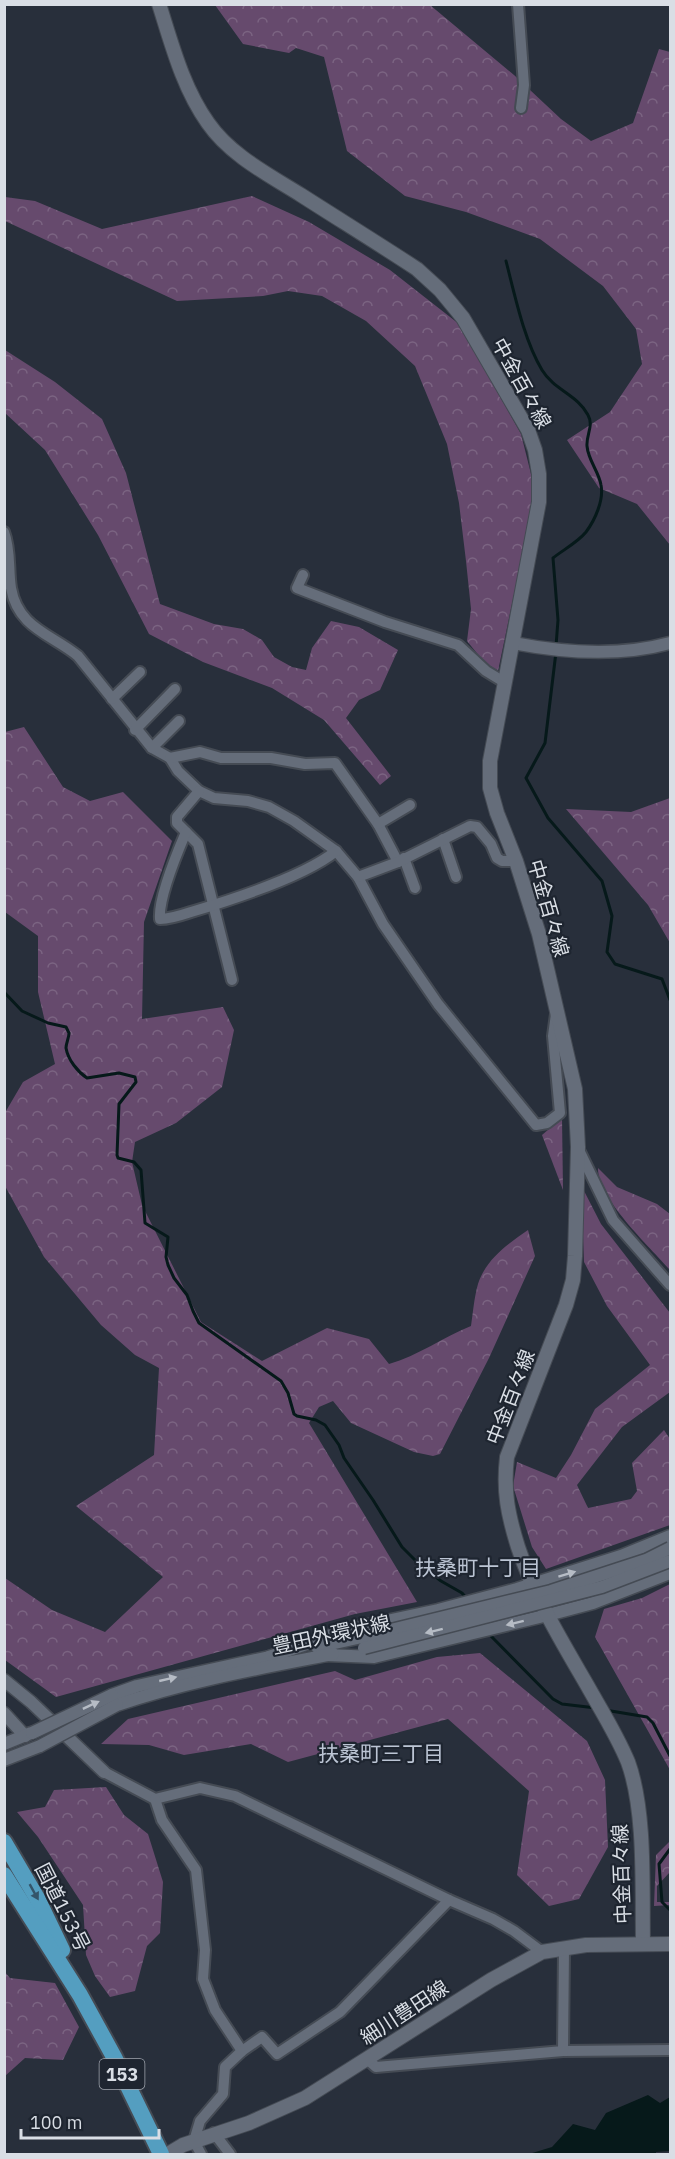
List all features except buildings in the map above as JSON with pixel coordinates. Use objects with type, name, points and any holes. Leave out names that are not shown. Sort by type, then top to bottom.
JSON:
[{"type":"highway","name":"国道153号","points":[[4,1842],[37,1898],[71,1968],[80,1995]]},
{"type":"highway","name":"国道153号","points":[[4,1875],[80,1995],[114,2057],[161,2154]]},
{"type":"main road","name":"中金百々線","points":[[159,4],[179,67],[209,125],[230,147],[257,167],[417,269],[440,290],[463,318],[528,430],[535,450],[539,474],[539,502],[490,761],[490,788],[539,934],[575,1089],[578,1147],[575,1256],[573,1280],[566,1305],[507,1457],[504,1481],[508,1515],[531,1584],[600,1707],[628,1763],[638,1812],[643,1943]]},
{"type":"main road","name":"細川豊田線","points":[[168,2154],[194,2141],[249,2123],[297,2102],[498,1975],[542,1952],[586,1945],[670,1944]]},
{"type":"street","points":[[518,4],[524,75],[521,108]]},
{"type":"street","points":[[4,532],[11,588],[15,606],[20,614],[78,656],[135,730],[152,748],[170,758],[178,771],[199,791],[214,798],[248,801],[268,807],[312,832],[336,851],[358,878],[383,924],[438,1004],[536,1125],[547,1123],[561,1113],[553,1036],[556,1008]]},
{"type":"street","points":[[303,575],[297,588],[385,622],[458,645],[486,670],[504,682]]},
{"type":"street","points":[[513,643],[588,653],[644,650],[670,643]]},
{"type":"street","points":[[112,699],[140,672]]},
{"type":"street","points":[[135,730],[175,689]]},
{"type":"street","points":[[152,748],[179,721]]},
{"type":"street","points":[[170,758],[200,752],[221,758],[271,758],[305,764],[335,763],[378,824],[401,860],[415,888]]},
{"type":"street","points":[[199,791],[177,817],[177,824],[198,844],[232,980]]},
{"type":"street","points":[[378,824],[410,805]]},
{"type":"street","points":[[358,878],[470,826],[477,827],[491,844],[497,858],[502,861],[516,861]]},
{"type":"street","points":[[186,832],[167,885],[160,909],[160,919],[213,906],[290,876],[336,851]]},
{"type":"street","points":[[443,839],[456,877]]},
{"type":"street","points":[[578,1147],[613,1220],[670,1285]]},
{"type":"street","points":[[268,1658],[349,1629],[438,1610],[531,1584],[621,1556],[670,1536]]},
{"type":"street","name":"豊田外環状線","points":[[4,1744],[115,1700],[141,1697],[327,1655],[363,1642],[551,1591],[646,1560],[670,1548]]},
{"type":"street","name":"豊田外環状線","points":[[4,1760],[40,1746],[136,1686],[268,1658],[363,1642],[602,1587],[670,1561]]},
{"type":"street","points":[[327,1655],[374,1657],[593,1603],[670,1573]]},
{"type":"street","points":[[4,1680],[31,1702],[104,1772],[155,1799],[200,1788],[235,1796],[493,1919],[542,1952]]},
{"type":"street","points":[[4,1713],[28,1735]]},
{"type":"street","points":[[155,1799],[162,1820],[196,1869],[206,1950],[203,1979],[215,2010],[242,2051]]},
{"type":"street","points":[[201,2154],[194,2141],[200,2121],[223,2094],[225,2067],[262,2037],[277,2054],[340,2012],[449,1900]]},
{"type":"street","points":[[563,2051],[564,1949]]},
{"type":"street","points":[[367,2059],[376,2067],[563,2051],[670,2050]]},
{"type":"street","points":[[214,2133],[230,2154]]},
{"type":"green space","points":[[215,5],[430,5],[514,75],[561,119],[591,141],[633,123],[659,49],[670,52],[670,545],[637,504],[599,488],[567,440],[610,412],[642,364],[636,329],[603,286],[540,239],[466,212],[405,196],[347,151],[324,57],[296,48],[289,53],[243,44]]},
{"type":"green space","points":[[252,196],[309,222],[390,270],[459,324],[521,434],[531,474],[533,503],[498,671],[484,662],[467,641],[471,609],[459,503],[447,444],[415,366],[366,321],[322,296],[288,291],[263,296],[177,301],[5,221],[5,197],[35,201],[102,229]]},
{"type":"green space","points":[[5,350],[55,382],[102,419],[126,473],[160,604],[214,624],[243,629],[262,640],[274,657],[292,667],[306,670],[312,648],[331,621],[359,627],[398,650],[380,690],[359,700],[346,718],[391,776],[380,785],[324,720],[272,688],[203,662],[149,634],[98,535],[45,450],[5,413]]},
{"type":"green space","points":[[24,727],[63,787],[90,801],[123,792],[172,841],[144,922],[142,1019],[223,1007],[234,1030],[222,1087],[176,1123],[135,1142],[132,1162],[142,1205],[201,1322],[262,1361],[327,1328],[369,1339],[389,1364],[471,1326],[478,1284],[486,1267],[528,1230],[535,1256],[489,1358],[440,1454],[433,1456],[414,1452],[351,1423],[333,1401],[319,1407],[309,1423],[417,1602],[355,1614],[56,1697],[5,1660],[5,1578],[52,1610],[105,1632],[163,1577],[76,1506],[154,1455],[159,1368],[135,1355],[101,1325],[44,1257],[5,1186],[6,1111],[23,1082],[55,1064],[38,992],[38,936],[5,912],[5,732]]},
{"type":"green space","points":[[670,798],[670,943],[648,905],[566,809],[631,812]]},
{"type":"green space","points":[[562,1118],[563,1190],[542,1135]]},
{"type":"green space","points":[[598,1168],[617,1187],[657,1204],[670,1214],[670,1270],[615,1207],[600,1180]]},
{"type":"green space","points":[[581,1185],[601,1224],[670,1313],[670,1392],[622,1427],[577,1485],[588,1508],[631,1499],[637,1491],[632,1463],[664,1430],[670,1439],[670,1525],[546,1569],[532,1547],[513,1486],[517,1462],[556,1478],[595,1409],[650,1365],[607,1306],[584,1262]]},
{"type":"green space","points":[[670,1584],[670,1770],[595,1637],[604,1609],[642,1598]]},
{"type":"green space","points":[[480,1653],[587,1741],[605,1780],[608,1847],[579,1899],[549,1906],[517,1875],[529,1791],[448,1719],[288,1762],[251,1744],[184,1755],[149,1745],[101,1744],[128,1719],[335,1671],[355,1680],[437,1657]]},
{"type":"green space","points":[[106,1787],[124,1815],[148,1834],[163,1882],[160,1933],[147,1946],[135,1991],[110,1997],[95,1976],[86,1955],[83,1905],[38,1837],[17,1812],[45,1807],[54,1790]]},
{"type":"green space","points":[[670,1841],[670,1872],[657,1886],[657,1902],[670,1902],[670,1905],[654,1906],[656,1855]]},
{"type":"green space","points":[[4,1971],[10,1978],[55,1983],[79,2027],[63,2060],[25,2058],[5,2076]]},
{"type":"shaded area","points":[[648,2095],[660,2103],[670,2097],[670,2151],[656,2152],[656,2154],[529,2154],[552,2147],[573,2124],[595,2130],[606,2113]]},
{"type":"waterway","points":[[506,261],[530,345],[542,370],[553,383],[584,408],[590,419],[588,451],[602,491],[595,516],[586,532],[553,558],[558,620],[556,646]]},
{"type":"waterway","points":[[556,652],[545,743],[526,778],[548,818],[602,881],[612,916],[607,952],[615,964],[662,979],[670,1000]]},
{"type":"waterway","points":[[4,992],[22,1011],[48,1023],[66,1027],[69,1033],[66,1048],[69,1057],[87,1078],[119,1073],[135,1077],[136,1082],[119,1104],[117,1155],[118,1158],[134,1162],[141,1170],[145,1223],[168,1237],[166,1257],[168,1265],[174,1278],[187,1295],[199,1323],[281,1381],[288,1393],[294,1414],[325,1425],[402,1547],[418,1563],[441,1581],[462,1593],[467,1599]]},
{"type":"waterway","points":[[488,1633],[553,1699],[562,1704],[596,1708]]},
{"type":"waterway","points":[[605,1710],[647,1717],[653,1723],[670,1756]]},
{"type":"waterway","points":[[670,1849],[659,1864],[662,1902],[670,1910]]},
{"type":"district","name":"扶桑町十丁目","points":[[478,1567]]},
{"type":"district","name":"扶桑町三丁目","points":[[381,1753]]}]
